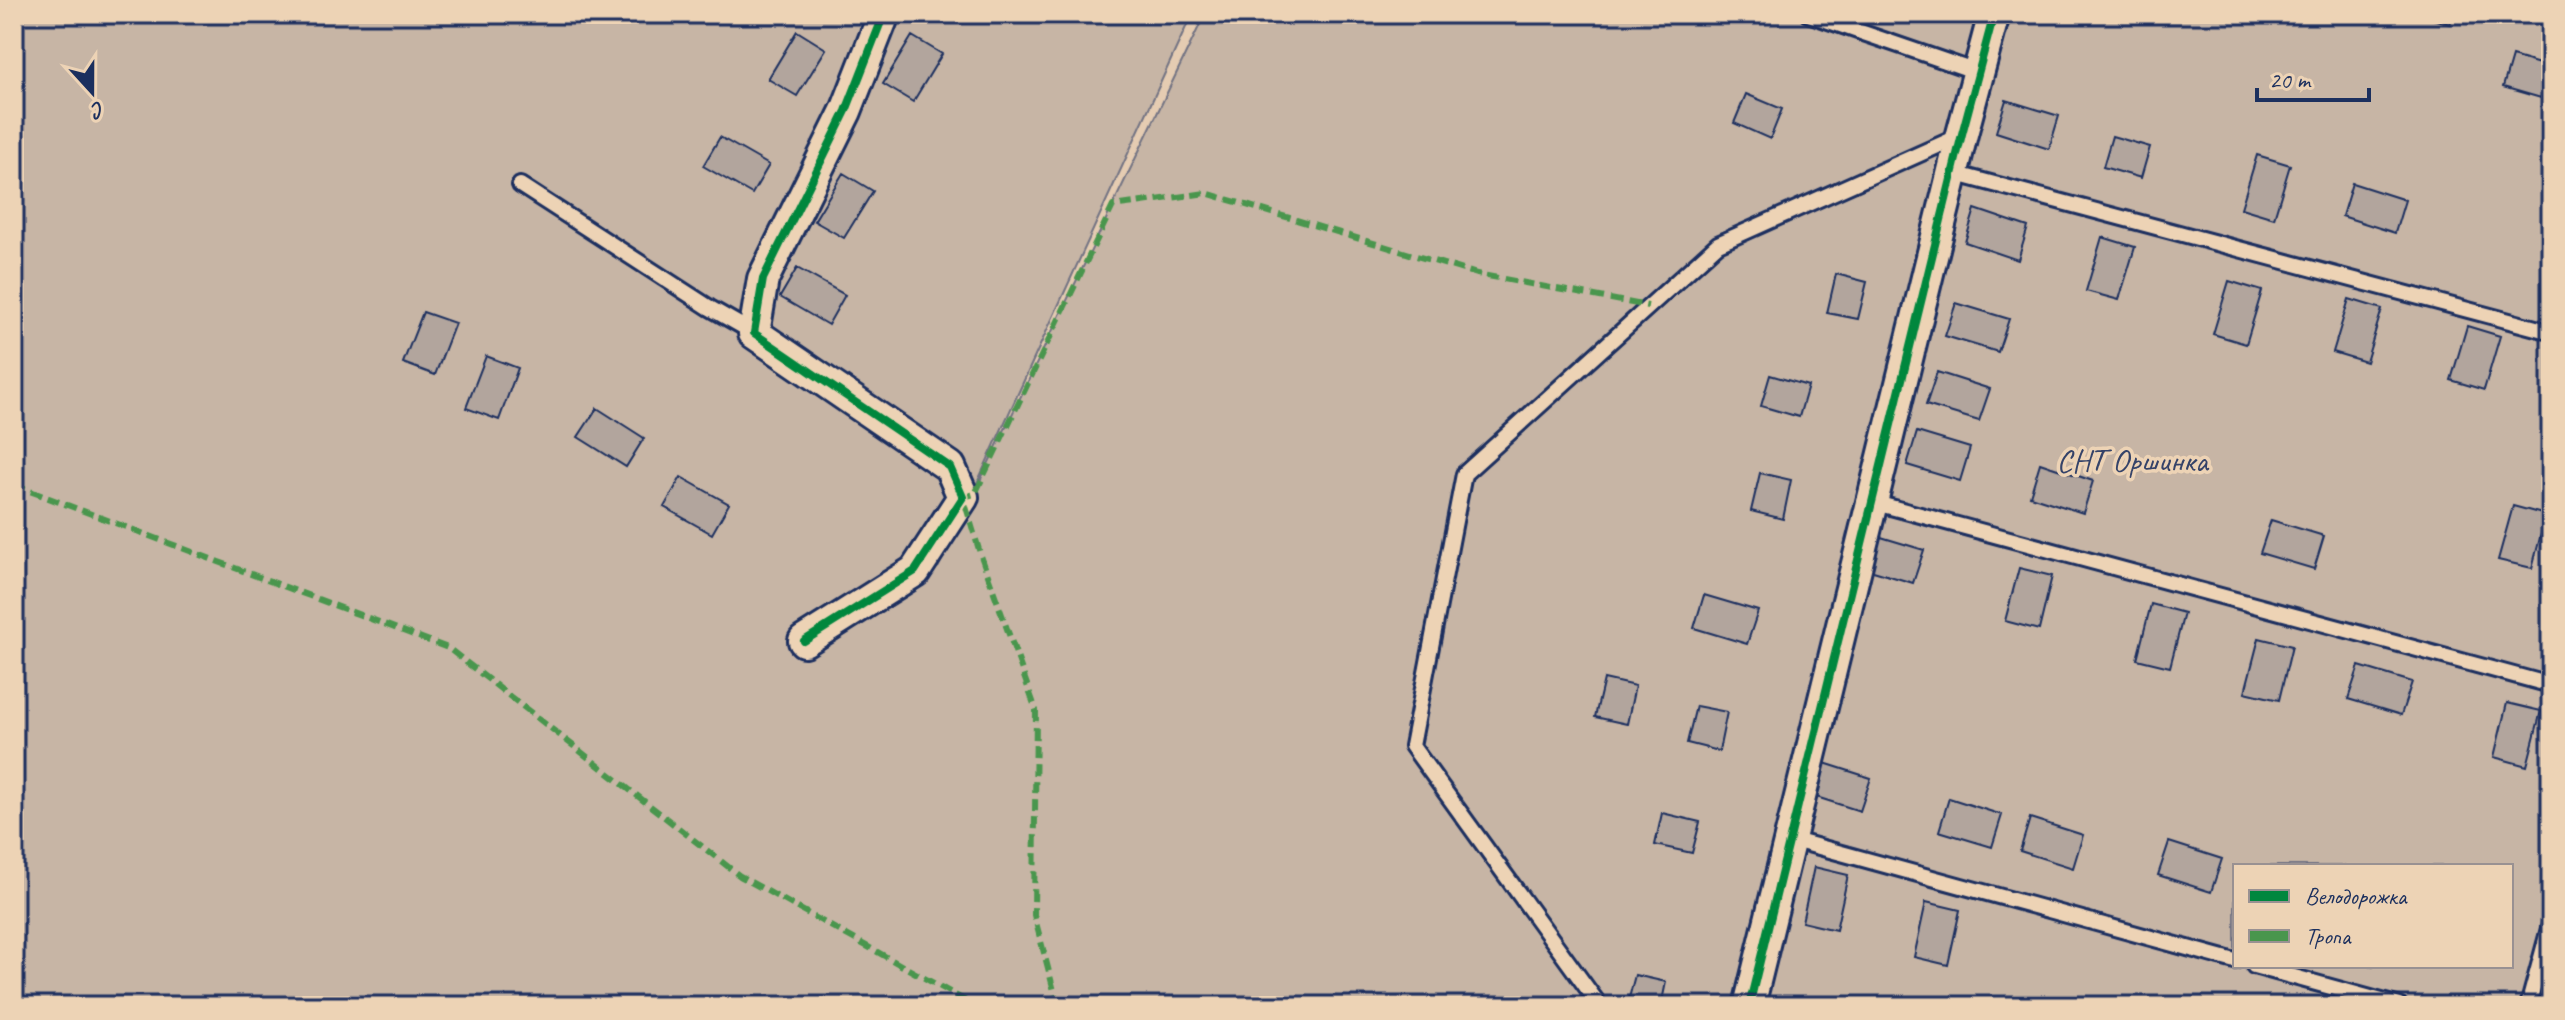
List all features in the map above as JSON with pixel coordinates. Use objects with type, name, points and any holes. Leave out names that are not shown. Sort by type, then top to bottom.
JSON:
[{"type":"street","points":[[804,641],[915,571],[963,497],[950,467],[754,333],[763,279],[846,111],[884,14]]},
{"type":"street","points":[[1749,1006],[1994,14]]},
{"type":"lane","points":[[1808,14],[1980,73]]},
{"type":"lane","points":[[1600,1006],[1412,746],[1464,474],[1718,244],[1962,134]]},
{"type":"lane","points":[[1953,173],[2551,332]]},
{"type":"lane","points":[[520,185],[754,333]]},
{"type":"lane","points":[[1872,502],[2551,685]]},
{"type":"lane","points":[[1790,839],[2233,960]]},
{"type":"lane","points":[[2528,1006],[2551,921]]},
{"type":"lane","points":[[2261,968],[2400,1006]]},
{"type":"green space","name":"СНТ Оршинка","points":[[14,14],[1192,14],[938,568],[1205,14],[2551,14],[2551,1006],[14,1006]]},
{"type":"building","points":[[2415,14],[2453,14],[2450,24]]},
{"type":"building","points":[[797,31],[826,49],[797,96],[768,79]]},
{"type":"building","points":[[912,36],[942,54],[913,102],[883,84]]},
{"type":"building","points":[[2512,56],[2550,67],[2541,98],[2503,87]]},
{"type":"building","points":[[1746,94],[1782,109],[1770,139],[1734,123]]},
{"type":"building","points":[[2006,100],[2059,116],[2049,149],[1996,132]]},
{"type":"building","points":[[2112,136],[2150,147],[2141,178],[2103,167]]},
{"type":"building","points":[[720,137],[769,165],[752,194],[703,166]]},
{"type":"building","points":[[2257,155],[2290,165],[2274,218],[2241,208]]},
{"type":"building","points":[[843,173],[873,191],[844,238],[814,221]]},
{"type":"building","points":[[2352,183],[2405,200],[2395,233],[2342,216]]},
{"type":"building","points":[[1975,209],[2028,227],[2018,260],[1965,242]]},
{"type":"building","points":[[2102,237],[2135,247],[2119,300],[2086,291]]},
{"type":"building","points":[[797,268],[845,295],[828,325],[780,297]]},
{"type":"building","points":[[1836,274],[1867,282],[1858,319],[1827,313]]},
{"type":"building","points":[[2229,281],[2262,291],[2246,344],[2213,334]]},
{"type":"building","points":[[2349,299],[2382,309],[2366,362],[2333,352]]},
{"type":"building","points":[[1956,303],[2009,319],[1998,352],[1945,336]]},
{"type":"building","points":[[423,312],[455,323],[435,375],[403,363]]},
{"type":"building","points":[[2467,326],[2500,336],[2484,390],[2451,380]]},
{"type":"building","points":[[486,356],[518,368],[499,420],[466,408]]},
{"type":"building","points":[[1937,372],[1990,389],[1979,421],[1926,405]]},
{"type":"building","points":[[1770,375],[1808,386],[1799,417],[1761,406]]},
{"type":"building","points":[[597,408],[644,438],[626,467],[578,437]]},
{"type":"building","points":[[1917,432],[1970,448],[1960,481],[1907,465]]},
{"type":"building","points":[[2040,463],[2093,481],[2083,513],[2030,496]]},
{"type":"building","points":[[1760,473],[1791,480],[1783,519],[1751,511]]},
{"type":"building","points":[[681,477],[729,504],[712,534],[664,507]]},
{"type":"building","points":[[2513,506],[2546,515],[2532,568],[2498,560]]},
{"type":"building","points":[[2271,520],[2324,536],[2314,569],[2260,553]]},
{"type":"building","points":[[1871,534],[1924,550],[1913,583],[1860,567]]},
{"type":"building","points":[[2019,568],[2052,576],[2039,630],[2005,621]]},
{"type":"building","points":[[1704,595],[1758,611],[1747,644],[1694,628]]},
{"type":"building","points":[[2151,604],[2184,613],[2170,667],[2137,659]]},
{"type":"building","points":[[2259,638],[2292,646],[2279,700],[2245,692]]},
{"type":"building","points":[[2359,666],[2412,682],[2401,715],[2348,699]]},
{"type":"building","points":[[1604,679],[1635,686],[1627,724],[1595,717]]},
{"type":"building","points":[[2507,703],[2541,711],[2527,766],[2494,757]]},
{"type":"building","points":[[1696,706],[1727,712],[1719,751],[1687,743]]},
{"type":"building","points":[[1818,761],[1871,778],[1860,811],[1807,794]]},
{"type":"building","points":[[1949,798],[2002,815],[1992,847],[1939,831]]},
{"type":"building","points":[[1662,813],[1700,822],[1692,853],[1655,845]]},
{"type":"building","points":[[2030,818],[2083,835],[2073,868],[2020,851]]},
{"type":"building","points":[[2169,842],[2222,859],[2211,892],[2158,875]]},
{"type":"building","points":[[1814,867],[1848,875],[1836,930],[1802,922]]},
{"type":"building","points":[[1926,902],[1960,910],[1948,965],[1914,957]]},
{"type":"building","points":[[1635,975],[1666,982],[1661,1006],[1627,1006]]},
{"type":"marked path","points":[[1058,1006],[1034,915],[1036,710],[963,497],[975,494],[1113,206],[1206,193],[1477,274],[1648,306]]},
{"type":"marked path","points":[[14,485],[448,648],[740,876],[975,1006]]},
{"type":"cycle path","points":[[804,641],[915,571],[963,497],[950,467],[754,333],[763,279],[846,111],[884,14]]},
{"type":"cycle path","points":[[1749,1006],[1994,14]]}]
